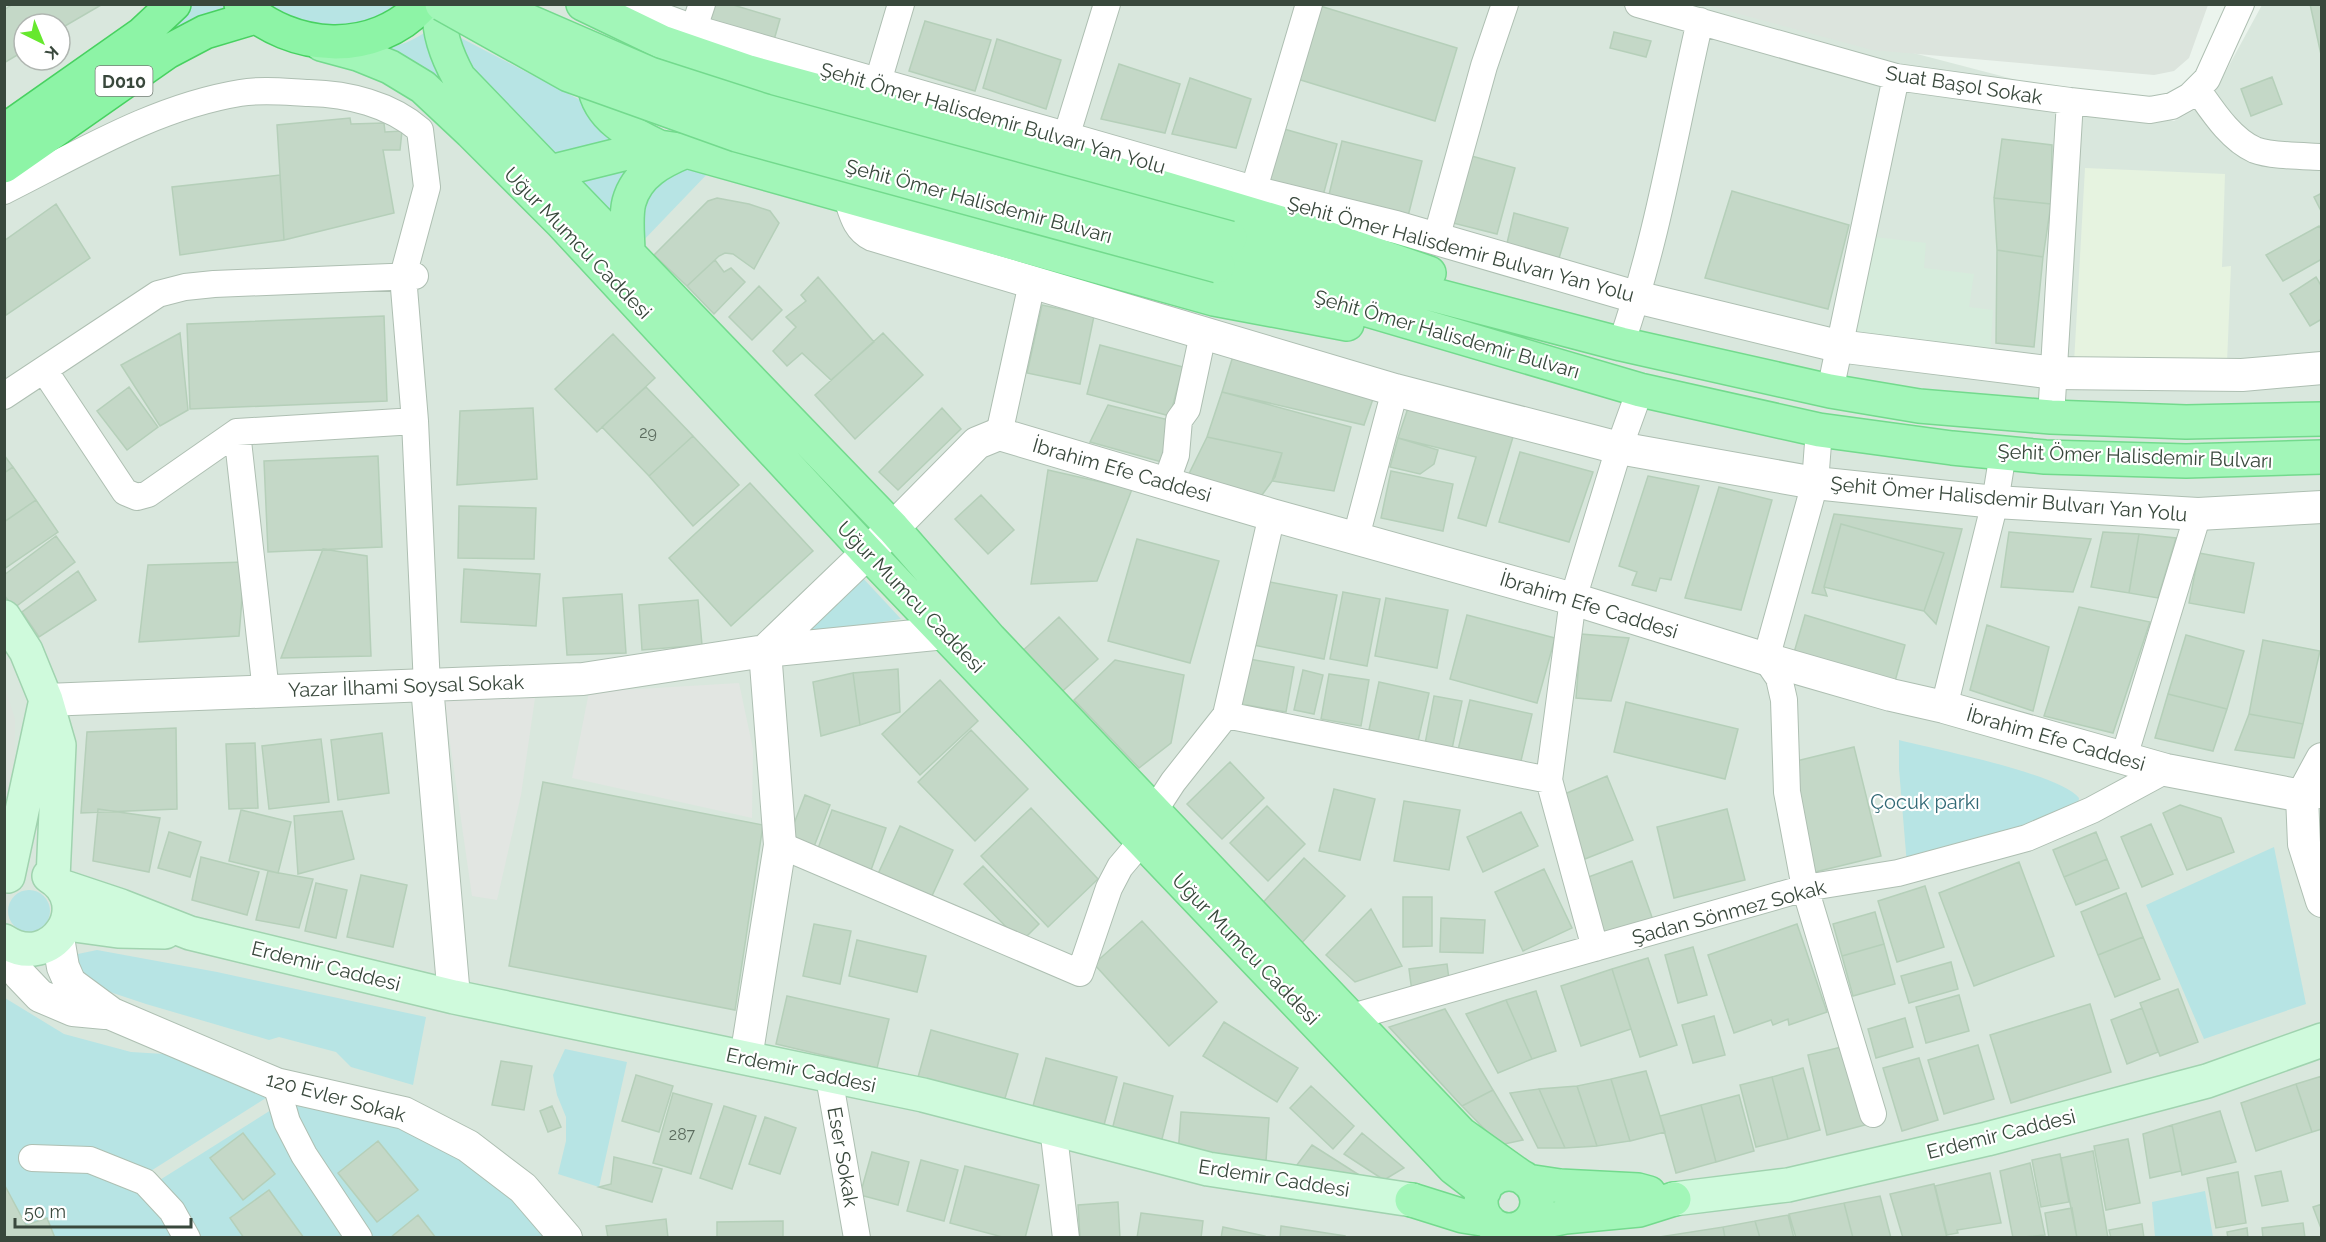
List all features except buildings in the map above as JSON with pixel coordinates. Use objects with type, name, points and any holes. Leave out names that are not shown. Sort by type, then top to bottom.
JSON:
[{"type":"highway","name":"D010","points":[[4,131],[142,34],[174,4]]},
{"type":"highway","name":"D010","points":[[4,166],[167,51],[248,11],[283,33],[313,41],[350,42],[384,32],[415,14],[423,4]]},
{"type":"main road","name":"Uğur Mumcu Caddesi","points":[[441,4],[438,26],[446,54],[459,78],[552,172],[752,385],[892,528],[990,639],[1461,1134],[1524,1179]]},
{"type":"main road","name":"Şehit Ömer Halisdemir Bulvarı","points":[[441,4],[569,75],[736,135],[1224,252],[1362,276],[1621,344],[1830,391],[1919,406],[2051,417],[2186,422],[2322,419]]},
{"type":"main road","name":"Şehit Ömer Halisdemir Bulvarı","points":[[496,4],[514,15],[650,74],[1224,252],[1537,361],[1640,390],[1819,430],[2003,453],[2045,457],[2186,461],[2322,457]]},
{"type":"main road","name":"Şehit Ömer Halisdemir Bulvarı","points":[[583,4],[662,42],[749,72],[1066,159],[1304,230],[1476,288],[1543,324]]},
{"type":"main road","name":"Uğur Mumcu Caddesi","points":[[313,41],[358,54],[423,87],[518,178],[627,292],[867,552],[1500,1217]]},
{"type":"main road","name":"Şehit Ömer Halisdemir Bulvarı","points":[[662,42],[620,42],[597,57],[592,69],[595,93],[618,125],[673,149]]},
{"type":"main road","points":[[628,253],[629,202],[638,182],[673,149]]},
{"type":"main road","points":[[518,178],[618,155],[673,149],[1214,299],[1389,333],[1463,354],[1537,361]]},
{"type":"main road","points":[[4,617],[26,651],[46,700],[59,745],[57,882],[67,898],[69,911],[62,931],[48,946],[23,949],[8,943]]},
{"type":"main road","points":[[6,878],[46,700]]},
{"type":"main road","name":"Erdemir Caddesi","points":[[6,878],[32,870],[43,873],[57,882],[190,933],[453,997],[923,1095],[1208,1168],[1412,1200],[1464,1216],[1565,1217],[1639,1210],[1674,1199],[1788,1185],[1987,1139],[2207,1081],[2322,1040]]},
{"type":"main road","name":"Erdemir Caddesi","points":[[62,931],[118,930],[190,933]]},
{"type":"main road","name":"Erdemir Caddesi","points":[[1500,1217],[1495,1178],[1503,1175],[1560,1186],[1638,1190],[1674,1199]]},
{"type":"main road","points":[[1500,1217],[1532,1219],[1538,1203],[1533,1187],[1524,1179]]},
{"type":"street","name":"Şehit Ömer Halisdemir Bulvarı Yan Yolu","points":[[620,4],[698,18],[877,86],[1066,137],[1253,192],[1436,239],[1636,297],[1838,346],[2055,374],[2242,375],[2322,368]]},
{"type":"street","points":[[877,86],[901,4]]},
{"type":"street","points":[[1066,137],[1107,4]]},
{"type":"street","points":[[1253,192],[1309,4]]},
{"type":"street","points":[[1436,239],[1484,66],[1505,4]]},
{"type":"street","name":"Suat Başol Sokak","points":[[1638,4],[1896,76],[2150,110],[2172,105],[2190,96],[2207,79],[2241,4]]},
{"type":"street","points":[[1621,344],[1659,213],[1700,21]]},
{"type":"street","points":[[1830,391],[1896,76]]},
{"type":"street","points":[[2197,89],[2226,129],[2255,150],[2294,156],[2322,157]]},
{"type":"street","points":[[4,191],[154,118],[206,100],[243,92],[320,93],[361,99],[408,120],[420,130],[427,188],[409,276],[427,686],[453,997]]},
{"type":"street","points":[[2051,417],[2070,101]]},
{"type":"street","name":"Şehit Ömer Halisdemir Bulvarı Yan Yolu","points":[[850,198],[856,219],[866,232],[1395,390],[1619,448],[1815,483],[1995,502],[2109,511],[2198,514],[2322,507]]},
{"type":"street","points":[[4,396],[159,294],[185,287],[409,276]]},
{"type":"street","points":[[746,1058],[780,845],[765,651],[977,443],[999,434],[1032,283]]},
{"type":"street","points":[[1166,483],[1176,455],[1179,420],[1187,409],[1203,334]]},
{"type":"street","points":[[44,370],[125,492],[137,497],[148,494],[237,432],[415,421]]},
{"type":"street","points":[[1356,537],[1395,390]]},
{"type":"street","points":[[1595,948],[1549,780],[1573,599],[1619,448],[1640,390]]},
{"type":"street","points":[[1819,430],[1815,483],[1766,660],[1779,678],[1784,700],[1787,792],[1805,888],[1873,1114]]},
{"type":"street","points":[[237,432],[266,692]]},
{"type":"street","name":"İbrahim Efe Caddesi","points":[[999,434],[1272,515],[1573,599],[1766,660],[1944,707],[2166,770],[2312,793]]},
{"type":"street","points":[[1944,707],[1995,502],[2003,453]]},
{"type":"street","points":[[2124,757],[2198,514]]},
{"type":"street","points":[[1154,811],[1173,782],[1226,715],[1272,515]]},
{"type":"street","name":"Yazar İlhami Soysal Sokak","points":[[46,700],[583,679],[765,651],[945,633]]},
{"type":"street","points":[[1226,715],[1549,780]]},
{"type":"street","points":[[2322,759],[2312,793],[2304,844],[2322,901]]},
{"type":"street","name":"Şadan Sönmez Sokak","points":[[1352,1017],[1805,888],[1898,873],[2027,838],[2092,810],[2166,770]]},
{"type":"street","points":[[780,845],[1080,973],[1109,888],[1120,867],[1142,841]]},
{"type":"street","name":"120 Evler Sokak","points":[[62,931],[63,967],[70,983],[112,1014],[276,1084],[404,1113],[468,1146],[523,1188],[566,1238]]},
{"type":"street","name":"120 Evler Sokak","points":[[8,943],[19,974],[40,996],[73,1010],[112,1014]]},
{"type":"street","name":"Eser Sokak","points":[[829,1077],[857,1238]]},
{"type":"street","points":[[276,1084],[287,1122],[304,1155],[358,1238]]},
{"type":"street","points":[[1053,1127],[1066,1238]]},
{"type":"street","points":[[32,1158],[90,1160],[145,1182],[172,1211],[187,1238]]},
{"type":"shaded area","points":[[5,5],[1729,5],[2174,121],[2209,102],[2262,5],[2321,5],[2321,1237],[5,1238]]},
{"type":"shaded area","points":[[1706,5],[2208,5],[2189,58],[2174,71],[2154,75],[1872,50]]},
{"type":"shaded area","points":[[2085,168],[2225,174],[2222,267],[2231,266],[2227,363],[2074,363]]},
{"type":"shaded area","points":[[1875,237],[1926,243],[1924,268],[1974,274],[1969,307],[1993,310],[1990,355],[1851,336]]},
{"type":"shaded area","points":[[739,683],[753,749],[752,818],[572,778],[589,692]]},
{"type":"shaded area","points":[[5,688],[15,719],[15,781],[5,822]]},
{"type":"shaded area","points":[[536,691],[521,795],[497,900],[472,896],[443,694]]},
{"type":"green space","points":[[189,5],[227,5],[233,10],[143,45]]},
{"type":"green space","points":[[261,5],[408,5],[392,17],[319,31]]},
{"type":"green space","points":[[427,31],[523,160],[382,49],[406,43]]},
{"type":"green space","points":[[459,37],[586,103],[629,143],[549,160],[474,80]]},
{"type":"green space","points":[[637,160],[615,221],[574,180]]},
{"type":"green space","points":[[676,162],[712,169],[641,243],[639,196]]},
{"type":"green space","points":[[861,576],[901,619],[799,635]]},
{"type":"green space","name":"Çocuk parkı","points":[[1899,740],[1995,763],[2048,780],[2068,789],[2079,798],[2078,805],[2064,813],[1907,865],[1899,769]]},
{"type":"green space","points":[[2274,847],[2306,1004],[2204,1039],[2146,905]]},
{"type":"green space","points":[[29,890],[44,896],[50,911],[44,926],[29,932],[14,926],[8,911],[14,896]]},
{"type":"green space","points":[[97,950],[217,972],[426,1017],[413,1085],[351,1067],[336,1052],[279,1037],[269,1040],[113,993],[81,978],[73,955]]},
{"type":"green space","points":[[5,998],[64,1034],[131,1052],[181,1055],[266,1098],[146,1174],[94,1170],[135,1184],[178,1237],[5,1238]]},
{"type":"green space","points":[[565,1049],[627,1062],[599,1187],[558,1174],[566,1141],[566,1117],[557,1095],[553,1075]]},
{"type":"green space","points":[[290,1098],[422,1131],[506,1183],[552,1237],[193,1237],[155,1183]]},
{"type":"green space","points":[[2205,1191],[2213,1237],[2155,1237],[2152,1202]]}]
